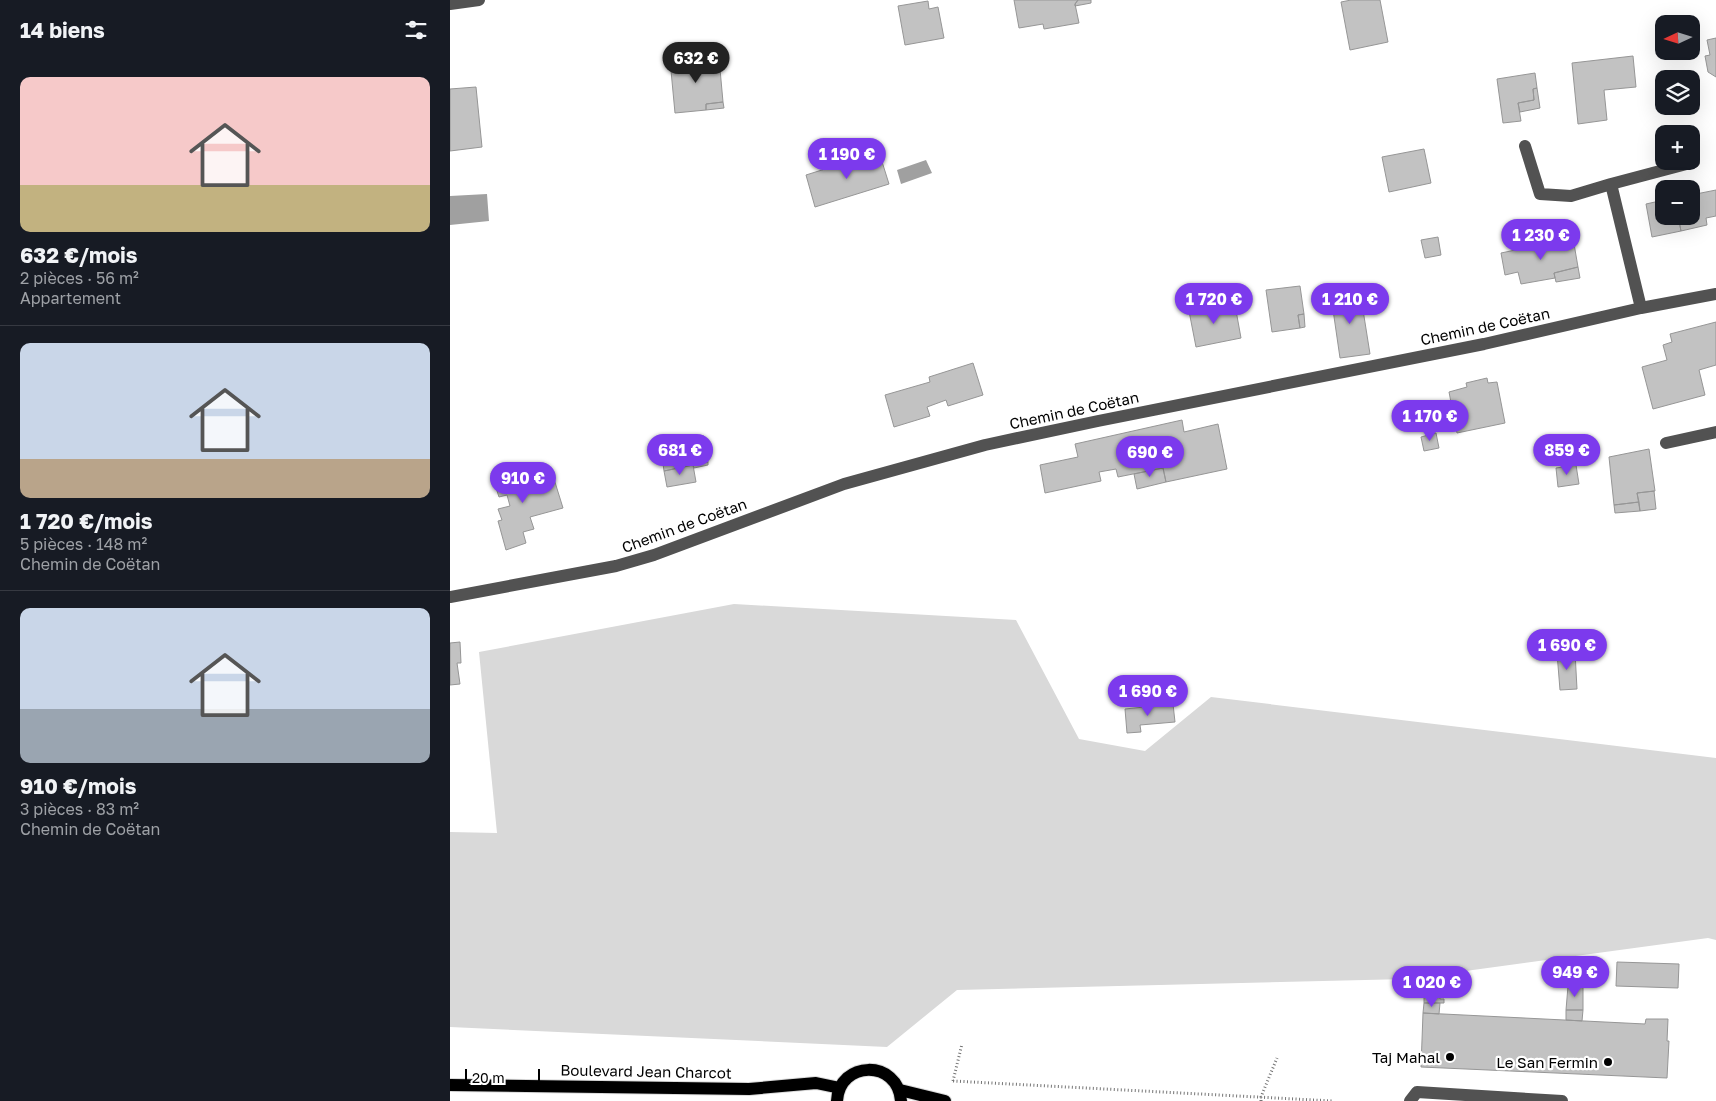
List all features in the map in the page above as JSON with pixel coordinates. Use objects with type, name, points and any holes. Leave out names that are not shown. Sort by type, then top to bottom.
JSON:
[{"type":"main road","name":"Boulevard Jean Charcot","points":[[450,1085],[750,1088],[816,1083],[839,1095],[846,1080],[854,1073],[874,1070],[890,1077],[901,1096],[945,1101]]},
{"type":"street","points":[[450,4],[479,0]]},
{"type":"street","points":[[1525,146],[1540,194],[1570,196],[1664,170]]},
{"type":"street","points":[[1611,184],[1641,308]]},
{"type":"street","name":"Chemin de Coëtan","points":[[450,597],[616,566],[654,555],[844,484],[985,445],[1098,420],[1484,344],[1641,308],[1716,294]]},
{"type":"street","points":[[1666,443],[1716,432]]},
{"type":"street","points":[[1410,1101],[1417,1092],[1562,1101]]},
{"type":"path","points":[[951,1088],[962,1044]]},
{"type":"path","points":[[1261,1099],[1277,1058]]},
{"type":"path","points":[[953,1081],[1261,1099],[1333,1101]]},
{"type":"shaded area","points":[[926,160],[932,173],[901,184],[897,170]]},
{"type":"shaded area","points":[[487,194],[489,221],[450,225],[450,196]]},
{"type":"shaded area","points":[[734,604],[1016,620],[1079,739],[1145,751],[1211,697],[1716,758],[1716,940],[1708,938],[1407,979],[957,990],[887,1047],[450,1027],[450,832],[497,833],[479,652]]},
{"type":"building","points":[[1014,0],[1078,0],[1075,4],[1079,23],[1044,29],[1043,24],[1019,28]]},
{"type":"building","points":[[1078,0],[1091,0],[1091,3],[1075,6]]},
{"type":"building","points":[[1380,0],[1388,42],[1350,50],[1341,2]]},
{"type":"building","points":[[928,1],[929,9],[938,7],[944,38],[905,45],[898,6]]},
{"type":"building","points":[[1716,38],[1716,77],[1708,72],[1705,56],[1710,55],[1707,40]]},
{"type":"building","points":[[1633,56],[1636,87],[1604,90],[1607,120],[1578,124],[1572,63]]},
{"type":"building","points":[[693,57],[694,61],[719,58],[723,102],[706,104],[706,110],[675,113],[670,60]]},
{"type":"building","points":[[1535,73],[1537,88],[1533,89],[1534,100],[1518,103],[1521,121],[1503,123],[1497,79]]},
{"type":"building","points":[[476,87],[482,147],[450,151],[450,89]]},
{"type":"building","points":[[1537,88],[1540,108],[1520,112],[1518,103],[1534,100],[1533,89]]},
{"type":"building","points":[[723,102],[724,108],[706,110],[706,104]]},
{"type":"building","points":[[1424,149],[1431,183],[1389,192],[1382,157]]},
{"type":"building","points":[[879,152],[889,184],[815,207],[806,175]]},
{"type":"building","points":[[1716,190],[1716,216],[1706,218],[1707,225],[1681,231],[1680,225],[1700,225],[1700,193]]},
{"type":"building","points":[[1655,202],[1655,225],[1680,225],[1681,231],[1652,237],[1646,204]]},
{"type":"building","points":[[1571,225],[1573,238],[1547,244],[1544,230]]},
{"type":"building","points":[[1438,237],[1441,255],[1425,258],[1421,240]]},
{"type":"building","points":[[1573,238],[1578,267],[1554,273],[1555,278],[1521,284],[1518,272],[1505,275],[1501,253]]},
{"type":"building","points":[[1578,267],[1580,278],[1556,282],[1554,273]]},
{"type":"building","points":[[1300,286],[1304,314],[1298,315],[1300,328],[1272,332],[1266,290]]},
{"type":"building","points":[[1360,291],[1370,354],[1340,358],[1331,296]]},
{"type":"building","points":[[1200,304],[1201,312],[1235,305],[1241,338],[1196,347],[1188,306]]},
{"type":"building","points":[[1304,314],[1305,327],[1300,328],[1298,315]]},
{"type":"building","points":[[1716,322],[1716,365],[1699,370],[1705,395],[1653,409],[1642,367],[1667,360],[1663,345],[1672,342],[1670,334]]},
{"type":"building","points":[[973,363],[983,395],[948,406],[946,400],[927,407],[930,416],[894,427],[885,395],[930,382],[929,377]]},
{"type":"building","points":[[1487,378],[1488,383],[1497,382],[1505,423],[1457,433],[1449,392],[1467,387],[1466,383]]},
{"type":"building","points":[[1182,420],[1184,432],[1218,424],[1227,469],[1166,482],[1163,468],[1118,477],[1116,469],[1099,472],[1101,481],[1045,493],[1040,465],[1078,457],[1075,444]]},
{"type":"building","points":[[1436,433],[1439,448],[1424,451],[1421,437]]},
{"type":"building","points":[[704,436],[707,456],[692,459],[693,465],[664,471],[660,443]]},
{"type":"building","points":[[1649,449],[1655,491],[1637,493],[1639,502],[1614,505],[1609,457]]},
{"type":"building","points":[[707,456],[708,462],[693,465],[692,459]]},
{"type":"building","points":[[708,462],[708,465],[694,468],[693,465]]},
{"type":"building","points":[[520,465],[526,488],[554,479],[563,508],[530,517],[534,529],[523,532],[526,543],[506,550],[498,521],[502,520],[498,509],[510,506],[507,495],[499,497],[491,473]]},
{"type":"building","points":[[693,465],[696,482],[667,487],[664,471]]},
{"type":"building","points":[[1576,465],[1579,484],[1558,487],[1556,468]]},
{"type":"building","points":[[1163,468],[1166,482],[1137,489],[1134,474]]},
{"type":"building","points":[[1654,491],[1656,509],[1640,511],[1637,493]]},
{"type":"building","points":[[1639,502],[1640,511],[1615,513],[1614,505]]},
{"type":"building","points":[[460,642],[461,663],[457,663],[460,684],[450,685],[450,643]]},
{"type":"building","points":[[1575,652],[1577,689],[1560,690],[1557,653]]},
{"type":"building","points":[[1173,704],[1175,722],[1140,725],[1141,732],[1127,733],[1125,709]]},
{"type":"building","points":[[1617,962],[1679,964],[1678,988],[1616,986]]},
{"type":"building","points":[[1568,986],[1583,986],[1583,1010],[1566,1010]]},
{"type":"building","points":[[1424,990],[1440,991],[1440,999],[1444,999],[1444,1003],[1424,1003]]},
{"type":"building","points":[[1424,1003],[1440,1003],[1439,1014],[1423,1013]]},
{"type":"building","points":[[1566,1010],[1583,1010],[1582,1021],[1566,1020]]},
{"type":"building","points":[[1423,1013],[1645,1024],[1646,1019],[1668,1019],[1667,1078],[1421,1067]]},
{"type":"place","name":"Taj Mahal","points":[[1450,1057]]},
{"type":"place","name":"Le San Fermin","points":[[1608,1062]]}]
